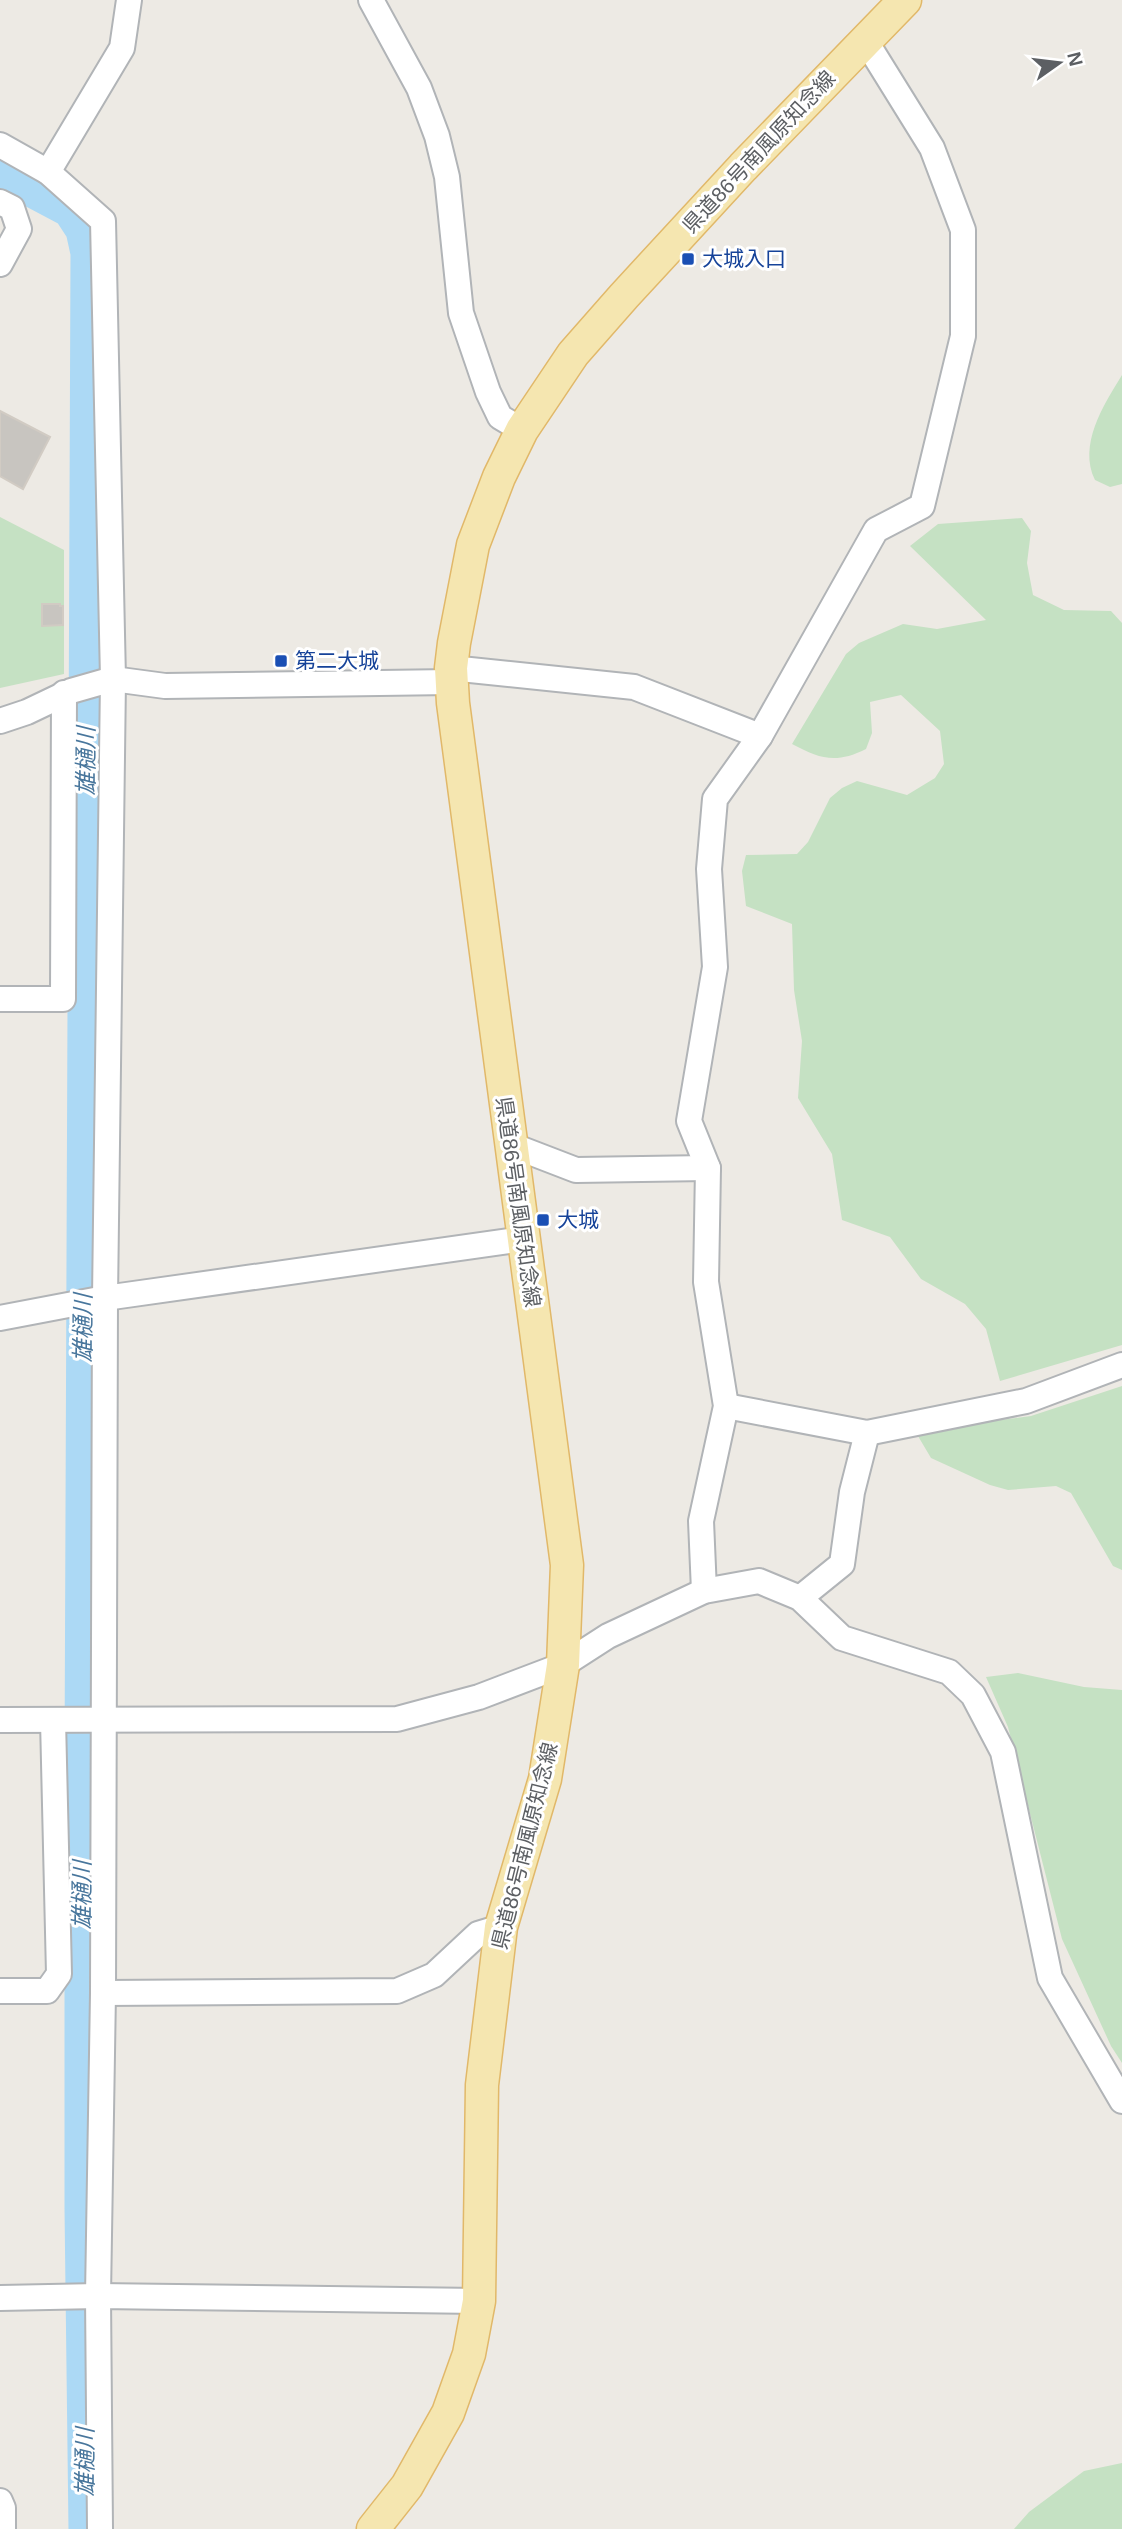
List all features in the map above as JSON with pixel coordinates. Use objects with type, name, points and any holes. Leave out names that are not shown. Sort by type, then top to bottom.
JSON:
[{"type":"main road","name":"県道86号南風原知念線","points":[[373,2529],[407,2486],[447,2413],[469,2354],[479,2301],[482,2085],[501,1927],[545,1779],[563,1665],[567,1564],[460,765],[451,675],[460,603],[473,545],[499,477],[522,430],[573,354],[624,296],[902,1]]},
{"type":"street","points":[[48,172],[122,48],[129,0]]},
{"type":"street","points":[[371,0],[419,88],[437,136],[447,177],[461,313],[488,392],[500,417],[522,430]]},
{"type":"street","points":[[704,1591],[701,1521],[726,1406],[706,1282],[708,1168],[689,1121],[715,967],[709,869],[715,799],[760,736],[876,530],[922,506],[963,336],[963,230],[932,148],[865,40]]},
{"type":"street","points":[[0,145],[48,172],[103,221],[107,681],[92,1301],[105,1718],[103,1993],[87,2297],[100,2529]]},
{"type":"street","points":[[0,202],[12,208],[19,229],[0,264]]},
{"type":"street","points":[[0,721],[27,712],[67,692],[107,681],[165,686],[451,675],[634,687],[760,736]]},
{"type":"street","points":[[0,999],[63,999],[67,692]]},
{"type":"street","points":[[511,1146],[576,1170],[708,1168]]},
{"type":"street","points":[[0,1318],[92,1301],[524,1239]]},
{"type":"street","points":[[726,1406],[867,1433],[1026,1401],[1122,1365]]},
{"type":"street","points":[[800,1598],[842,1564],[852,1492],[867,1433]]},
{"type":"street","points":[[0,1720],[397,1719],[480,1697],[563,1665],[608,1636],[704,1591],[759,1581],[800,1598],[842,1638],[949,1672],[973,1695],[1003,1752],[1050,1979],[1122,2101]]},
{"type":"street","points":[[0,1991],[47,1991],[59,1974],[53,1720]]},
{"type":"street","points":[[103,1993],[397,1990],[434,1975],[478,1934],[501,1927]]},
{"type":"street","points":[[0,2298],[479,2301]]},
{"type":"street","points":[[0,2501],[3,2508],[2,2529]]},
{"type":"green space","points":[[1122,375],[1122,484],[1110,487],[1095,480],[1089,453],[1095,426]]},
{"type":"green space","points":[[0,517],[64,550],[64,674],[0,688]]},
{"type":"green space","points":[[1022,518],[1031,531],[1027,563],[1033,595],[1064,610],[1111,611],[1122,623],[1122,1345],[1000,1381],[986,1329],[965,1304],[921,1279],[890,1237],[842,1220],[832,1154],[798,1098],[802,1041],[794,990],[792,924],[746,906],[742,871],[746,855],[797,854],[808,842],[830,798],[842,788],[857,781],[907,795],[935,778],[944,764],[940,731],[901,695],[870,702],[872,733],[866,749],[855,754],[828,758],[792,744],[846,654],[859,643],[903,624],[937,629],[986,620],[910,546],[938,524]]},
{"type":"green space","points":[[1122,1386],[1122,1570],[1113,1566],[1071,1493],[1056,1486],[1008,1490],[990,1485],[931,1458],[915,1431],[1031,1416]]},
{"type":"green space","points":[[1018,1673],[1084,1687],[1122,1690],[1122,2063],[1111,2046],[1062,1939],[1008,1727],[986,1677]]},
{"type":"green space","points":[[1122,2463],[1122,2529],[1014,2529],[1029,2512],[1084,2471]]},
{"type":"building","points":[[0,411],[50,437],[23,489],[0,476]]},
{"type":"building","points":[[42,604],[63,606],[63,625],[42,626]]},
{"type":"waterway","name":"雄樋川","points":[[0,173],[70,210],[83,230],[88,253],[82,1763],[82,2208],[86,2529]]},
{"type":"place","name":"大城入口","points":[[688,259]]},
{"type":"place","name":"第二大城","points":[[281,661]]},
{"type":"place","name":"大城","points":[[543,1220]]}]
